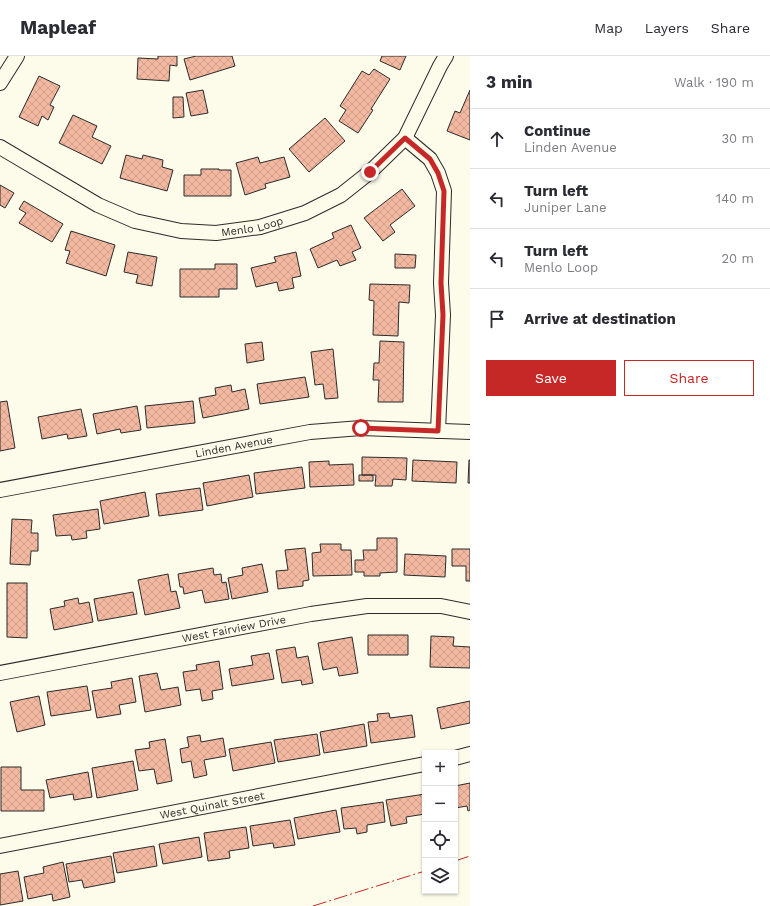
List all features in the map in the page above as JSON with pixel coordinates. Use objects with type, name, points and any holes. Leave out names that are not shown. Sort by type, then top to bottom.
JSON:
[{"type":"street","points":[[0,83],[17,56]]},
{"type":"street","name":"Menlo Loop","points":[[0,147],[98,205],[135,221],[181,231],[216,233],[260,227],[305,213],[341,195],[370,172],[405,138],[446,56]]},
{"type":"street","points":[[405,138],[430,159],[438,173],[444,191],[441,283],[443,315],[438,431]]},
{"type":"street","name":"Linden Avenue","points":[[0,490],[310,432],[361,428],[470,432]]},
{"type":"street","name":"West Fairview Drive","points":[[0,674],[311,614],[367,606],[441,606],[470,612]]},
{"type":"street","points":[[458,757],[470,754]]},
{"type":"street","name":"West Quinalt Street","points":[[0,846],[422,765]]},
{"type":"building","points":[[158,56],[177,56],[177,66],[170,65],[169,81],[137,79],[138,58],[158,59]]},
{"type":"building","points":[[196,56],[232,56],[235,66],[190,80],[184,59]]},
{"type":"building","points":[[382,56],[406,56],[400,70],[380,61]]},
{"type":"building","points":[[374,69],[390,79],[358,133],[339,121],[346,110],[340,106],[362,71],[369,75]]},
{"type":"building","points":[[39,76],[60,86],[50,105],[54,107],[48,120],[42,116],[38,126],[19,117]]},
{"type":"building","points":[[203,90],[208,113],[191,116],[186,93]]},
{"type":"building","points":[[470,90],[470,140],[447,131],[455,111],[460,113]]},
{"type":"building","points":[[173,97],[183,97],[184,117],[173,118]]},
{"type":"building","points":[[73,115],[97,126],[92,137],[111,146],[102,164],[59,143]]},
{"type":"building","points":[[325,118],[345,141],[309,172],[289,149]]},
{"type":"building","points":[[126,155],[142,159],[143,155],[163,160],[162,167],[173,170],[167,191],[120,178]]},
{"type":"building","points":[[258,157],[260,163],[284,157],[290,177],[265,184],[266,188],[245,195],[236,163]]},
{"type":"building","points":[[201,169],[231,170],[231,196],[184,196],[184,175],[201,175]]},
{"type":"building","points":[[0,185],[14,193],[5,208],[0,205]]},
{"type":"building","points":[[402,189],[415,206],[390,225],[395,232],[383,241],[364,218]]},
{"type":"building","points":[[24,201],[63,224],[52,242],[19,223],[26,213],[19,209]]},
{"type":"building","points":[[351,225],[361,248],[352,252],[356,260],[340,266],[337,260],[318,268],[310,249],[334,238],[332,233]]},
{"type":"building","points":[[71,231],[115,245],[106,276],[66,263],[70,251],[65,250]]},
{"type":"building","points":[[128,252],[157,257],[152,286],[136,283],[138,275],[124,272]]},
{"type":"building","points":[[296,252],[301,276],[292,278],[294,288],[279,291],[277,282],[256,287],[251,268],[276,262],[274,257]]},
{"type":"building","points":[[395,254],[416,255],[415,268],[395,268]]},
{"type":"building","points":[[215,264],[237,264],[237,289],[219,289],[219,297],[180,297],[180,269],[215,269]]},
{"type":"building","points":[[370,284],[410,285],[409,303],[399,302],[398,336],[373,335],[374,301],[369,300]]},
{"type":"building","points":[[380,341],[404,342],[403,402],[378,402],[379,380],[373,380],[374,363],[379,363]]},
{"type":"building","points":[[262,342],[264,360],[247,363],[245,344]]},
{"type":"building","points":[[333,349],[338,398],[325,399],[323,384],[315,385],[311,352]]},
{"type":"building","points":[[305,377],[309,397],[260,404],[257,384]]},
{"type":"building","points":[[231,385],[232,392],[245,389],[249,409],[203,418],[199,398],[216,395],[215,388]]},
{"type":"building","points":[[7,401],[15,448],[0,451],[0,402]]},
{"type":"building","points":[[193,401],[195,423],[147,428],[145,406]]},
{"type":"building","points":[[137,406],[141,430],[121,433],[120,429],[97,434],[93,414]]},
{"type":"building","points":[[81,409],[87,436],[68,439],[67,434],[42,439],[38,417]]},
{"type":"building","points":[[362,457],[407,458],[406,480],[393,479],[392,486],[375,486],[376,475],[362,475]]},
{"type":"building","points":[[413,460],[457,462],[456,483],[412,481]]},
{"type":"building","points":[[469,460],[470,483],[468,483]]},
{"type":"building","points":[[329,461],[329,465],[353,464],[354,485],[310,487],[309,462]]},
{"type":"building","points":[[302,467],[305,488],[256,494],[254,473]]},
{"type":"building","points":[[249,475],[253,497],[207,506],[203,483]]},
{"type":"building","points":[[359,475],[373,475],[373,481],[359,481]]},
{"type":"building","points":[[200,488],[203,510],[159,516],[156,494]]},
{"type":"building","points":[[145,492],[149,516],[104,524],[100,501]]},
{"type":"building","points":[[98,509],[100,529],[86,531],[87,538],[72,540],[71,535],[56,536],[53,515]]},
{"type":"building","points":[[12,519],[32,520],[31,533],[38,533],[38,551],[31,551],[30,565],[10,564]]},
{"type":"building","points":[[377,538],[397,538],[397,572],[380,573],[380,576],[364,576],[364,572],[355,572],[355,560],[364,560],[363,550],[377,550]]},
{"type":"building","points":[[320,544],[341,544],[341,550],[351,550],[352,575],[313,576],[312,553],[321,552]]},
{"type":"building","points":[[305,548],[309,580],[303,581],[303,586],[278,589],[276,571],[288,570],[285,550]]},
{"type":"building","points":[[452,549],[470,549],[470,581],[466,581],[466,566],[452,566]]},
{"type":"building","points":[[405,554],[446,556],[445,577],[404,575]]},
{"type":"building","points":[[262,564],[268,592],[232,599],[228,578],[243,575],[242,568]]},
{"type":"building","points":[[213,568],[214,575],[221,574],[222,583],[226,582],[229,599],[205,603],[202,590],[184,594],[183,587],[180,587],[178,574]]},
{"type":"building","points":[[168,574],[171,592],[176,591],[180,608],[145,615],[138,580]]},
{"type":"building","points":[[7,583],[27,583],[27,638],[7,637]]},
{"type":"building","points":[[133,592],[137,614],[98,621],[94,599]]},
{"type":"building","points":[[78,598],[79,604],[89,602],[93,622],[54,630],[50,609],[65,606],[64,601]]},
{"type":"building","points":[[368,635],[408,635],[408,655],[368,655]]},
{"type":"building","points":[[431,636],[454,637],[453,646],[470,647],[470,668],[430,667]]},
{"type":"building","points":[[352,637],[358,673],[339,676],[337,667],[323,670],[318,643]]},
{"type":"building","points":[[295,647],[297,658],[308,656],[313,683],[302,685],[301,680],[282,683],[276,650]]},
{"type":"building","points":[[269,653],[274,679],[232,686],[229,669],[253,665],[251,656]]},
{"type":"building","points":[[219,661],[223,689],[212,691],[213,699],[202,701],[200,689],[186,691],[183,672],[197,670],[196,665]]},
{"type":"building","points":[[157,673],[161,690],[178,687],[181,705],[145,712],[139,676]]},
{"type":"building","points":[[132,678],[136,702],[119,705],[121,714],[97,718],[92,691],[112,688],[111,682]]},
{"type":"building","points":[[87,686],[91,710],[51,716],[47,692]]},
{"type":"building","points":[[39,696],[45,725],[17,732],[10,702]]},
{"type":"building","points":[[470,701],[470,723],[441,729],[437,708]]},
{"type":"building","points":[[389,713],[390,718],[412,715],[415,737],[371,743],[368,722],[378,721],[377,714]]},
{"type":"building","points":[[364,724],[367,746],[324,753],[320,732]]},
{"type":"building","points":[[317,734],[320,755],[278,762],[274,740]]},
{"type":"building","points":[[200,735],[201,742],[223,738],[226,756],[204,760],[207,775],[194,778],[191,761],[182,763],[180,749],[189,747],[187,737]]},
{"type":"building","points":[[165,739],[172,781],[157,784],[154,769],[139,771],[135,750],[150,748],[149,742]]},
{"type":"building","points":[[271,742],[275,763],[233,771],[229,749]]},
{"type":"building","points":[[133,761],[138,790],[97,798],[92,768]]},
{"type":"building","points":[[1,767],[21,767],[21,790],[44,790],[44,811],[1,811]]},
{"type":"building","points":[[88,772],[92,797],[74,800],[73,794],[50,798],[46,780]]},
{"type":"building","points":[[470,783],[470,810],[468,811],[467,806],[458,808],[458,785]]},
{"type":"building","points":[[422,794],[422,814],[406,817],[407,823],[391,826],[386,800]]},
{"type":"building","points":[[383,802],[385,822],[367,825],[367,832],[357,834],[356,828],[344,829],[341,808]]},
{"type":"building","points":[[336,810],[340,832],[298,839],[294,818]]},
{"type":"building","points":[[290,820],[295,845],[274,848],[273,843],[253,846],[250,826]]},
{"type":"building","points":[[246,827],[249,848],[229,851],[230,858],[208,861],[204,833]]},
{"type":"building","points":[[199,837],[202,857],[163,864],[159,844]]},
{"type":"building","points":[[154,846],[157,866],[117,873],[113,853]]},
{"type":"building","points":[[111,856],[115,882],[84,888],[82,880],[69,882],[66,864]]},
{"type":"building","points":[[63,862],[70,897],[53,901],[52,894],[28,899],[24,877],[44,873],[43,867]]},
{"type":"building","points":[[18,871],[23,901],[0,905],[0,874]]},
{"type":"power","points":[[458,860],[470,856]]},
{"type":"power","points":[[313,906],[422,872]]},
{"type":"route","points":[[361,428],[438,431],[443,315],[441,283],[444,191],[438,173],[430,159],[405,138],[370,172]]}]
